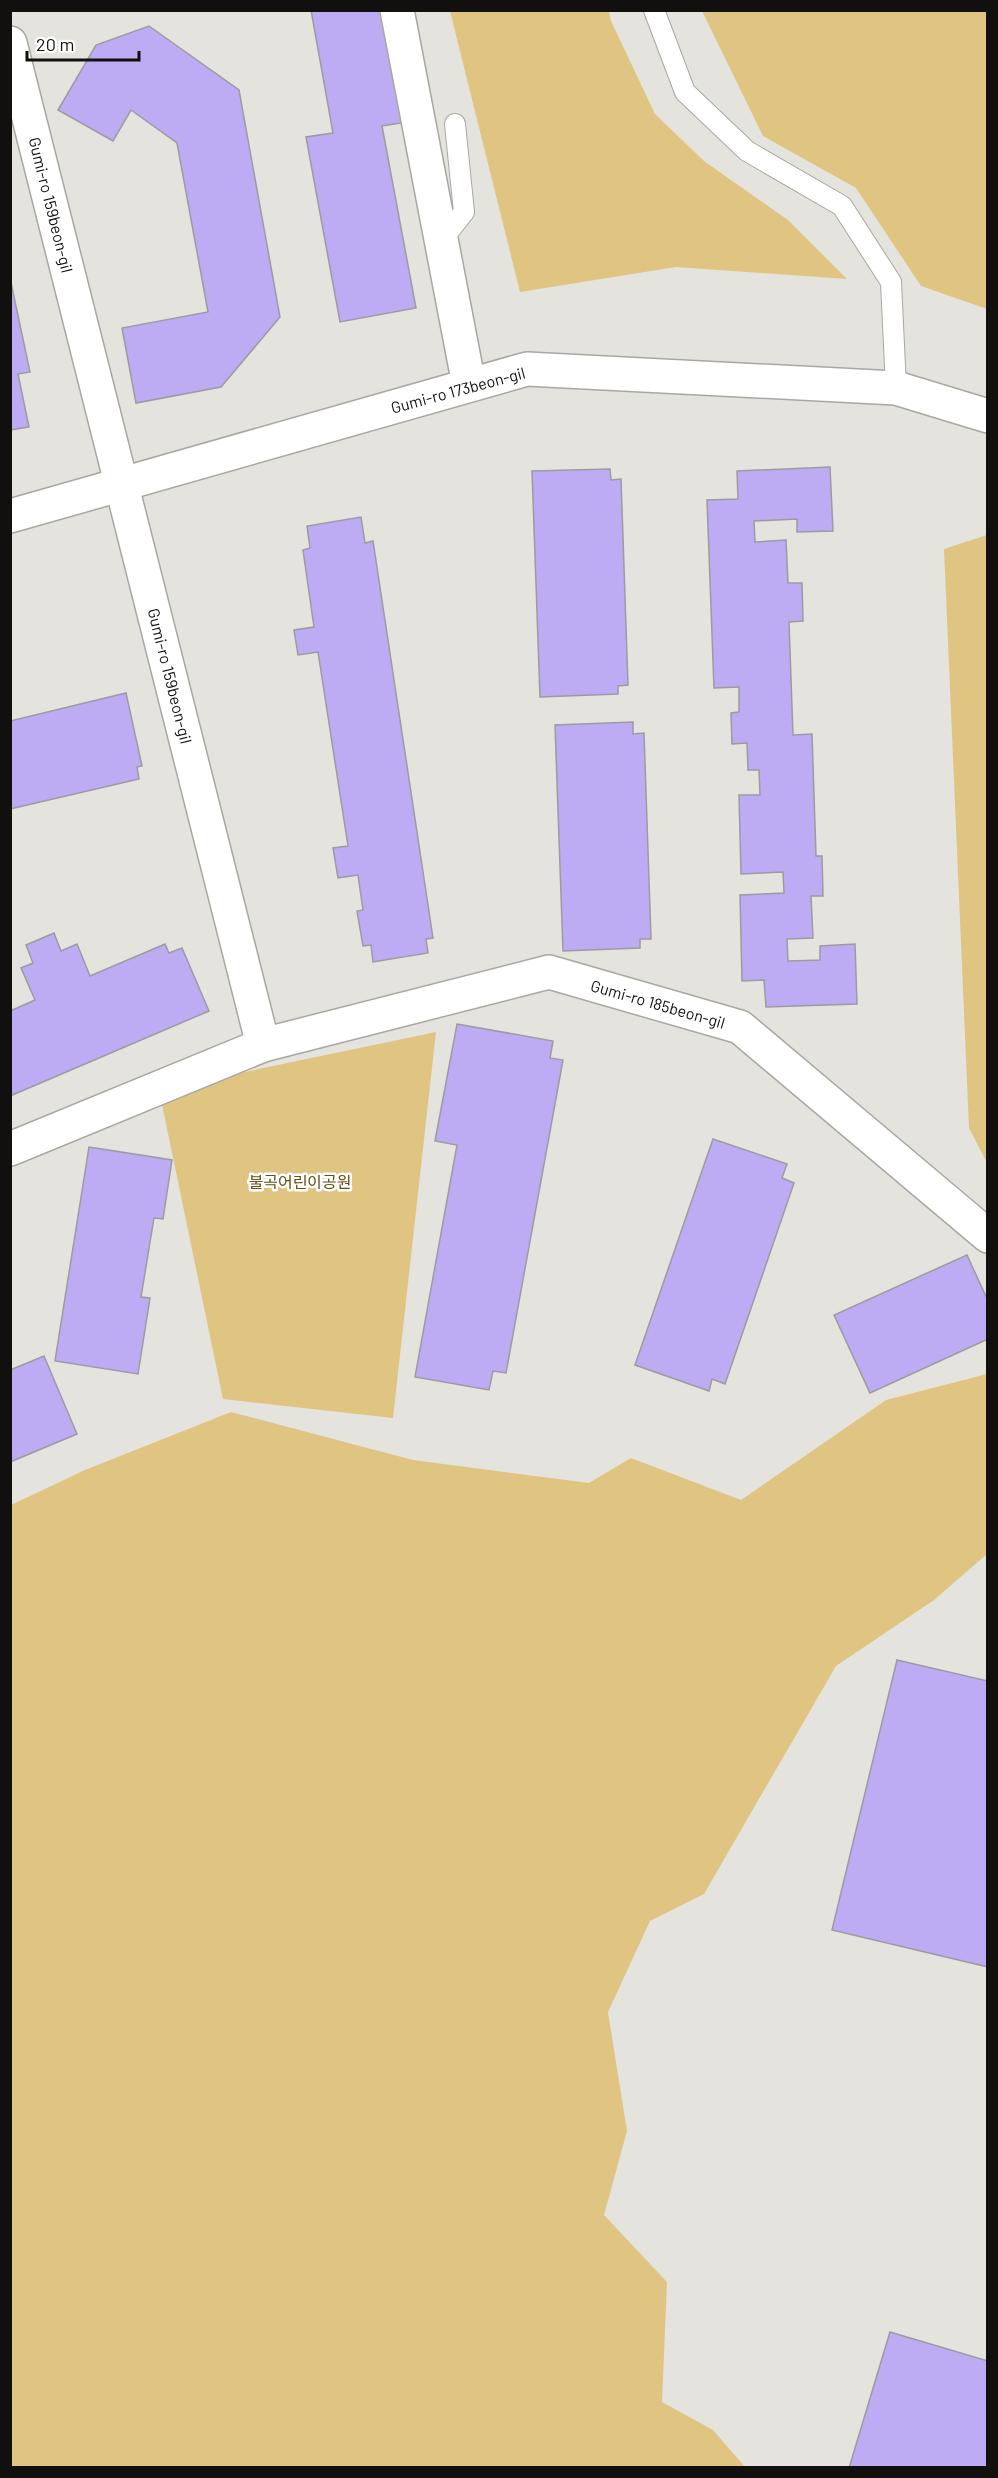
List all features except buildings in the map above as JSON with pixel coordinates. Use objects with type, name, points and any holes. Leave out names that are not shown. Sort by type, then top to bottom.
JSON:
[{"type":"street","points":[[397,10],[469,386]]},
{"type":"street","name":"Gumi-ro 159beon-gil","points":[[10,43],[263,1045]]},
{"type":"street","name":"Gumi-ro 173beon-gil","points":[[10,516],[527,369],[896,388],[987,416]]},
{"type":"street","name":"Gumi-ro 185beon-gil","points":[[263,1045],[549,972],[740,1027],[987,1236]]},
{"type":"street","points":[[10,1149],[263,1045]]},
{"type":"lane","points":[[654,10],[685,92],[747,151],[842,206],[855,225],[891,282],[896,388]]},
{"type":"lane","points":[[441,241],[464,212],[455,124]]},
{"type":"green space","points":[[450,11],[609,11],[611,21],[655,114],[704,161],[788,220],[847,279],[676,267],[520,292]]},
{"type":"green space","points":[[702,11],[987,11],[987,309],[921,286],[856,188],[763,136]]},
{"type":"green space","points":[[988,535],[987,1163],[969,1128],[944,549]]},
{"type":"green space","name":"불곡어린이공원","points":[[436,1032],[393,1418],[223,1399],[159,1090]]},
{"type":"green space","points":[[987,1374],[987,1554],[934,1600],[836,1666],[704,1894],[650,1921],[608,2012],[627,2131],[604,2215],[667,2282],[662,2402],[713,2430],[745,2467],[11,2467],[11,1505],[85,1470],[231,1412],[413,1460],[589,1483],[631,1458],[741,1500],[886,1400]]}]
